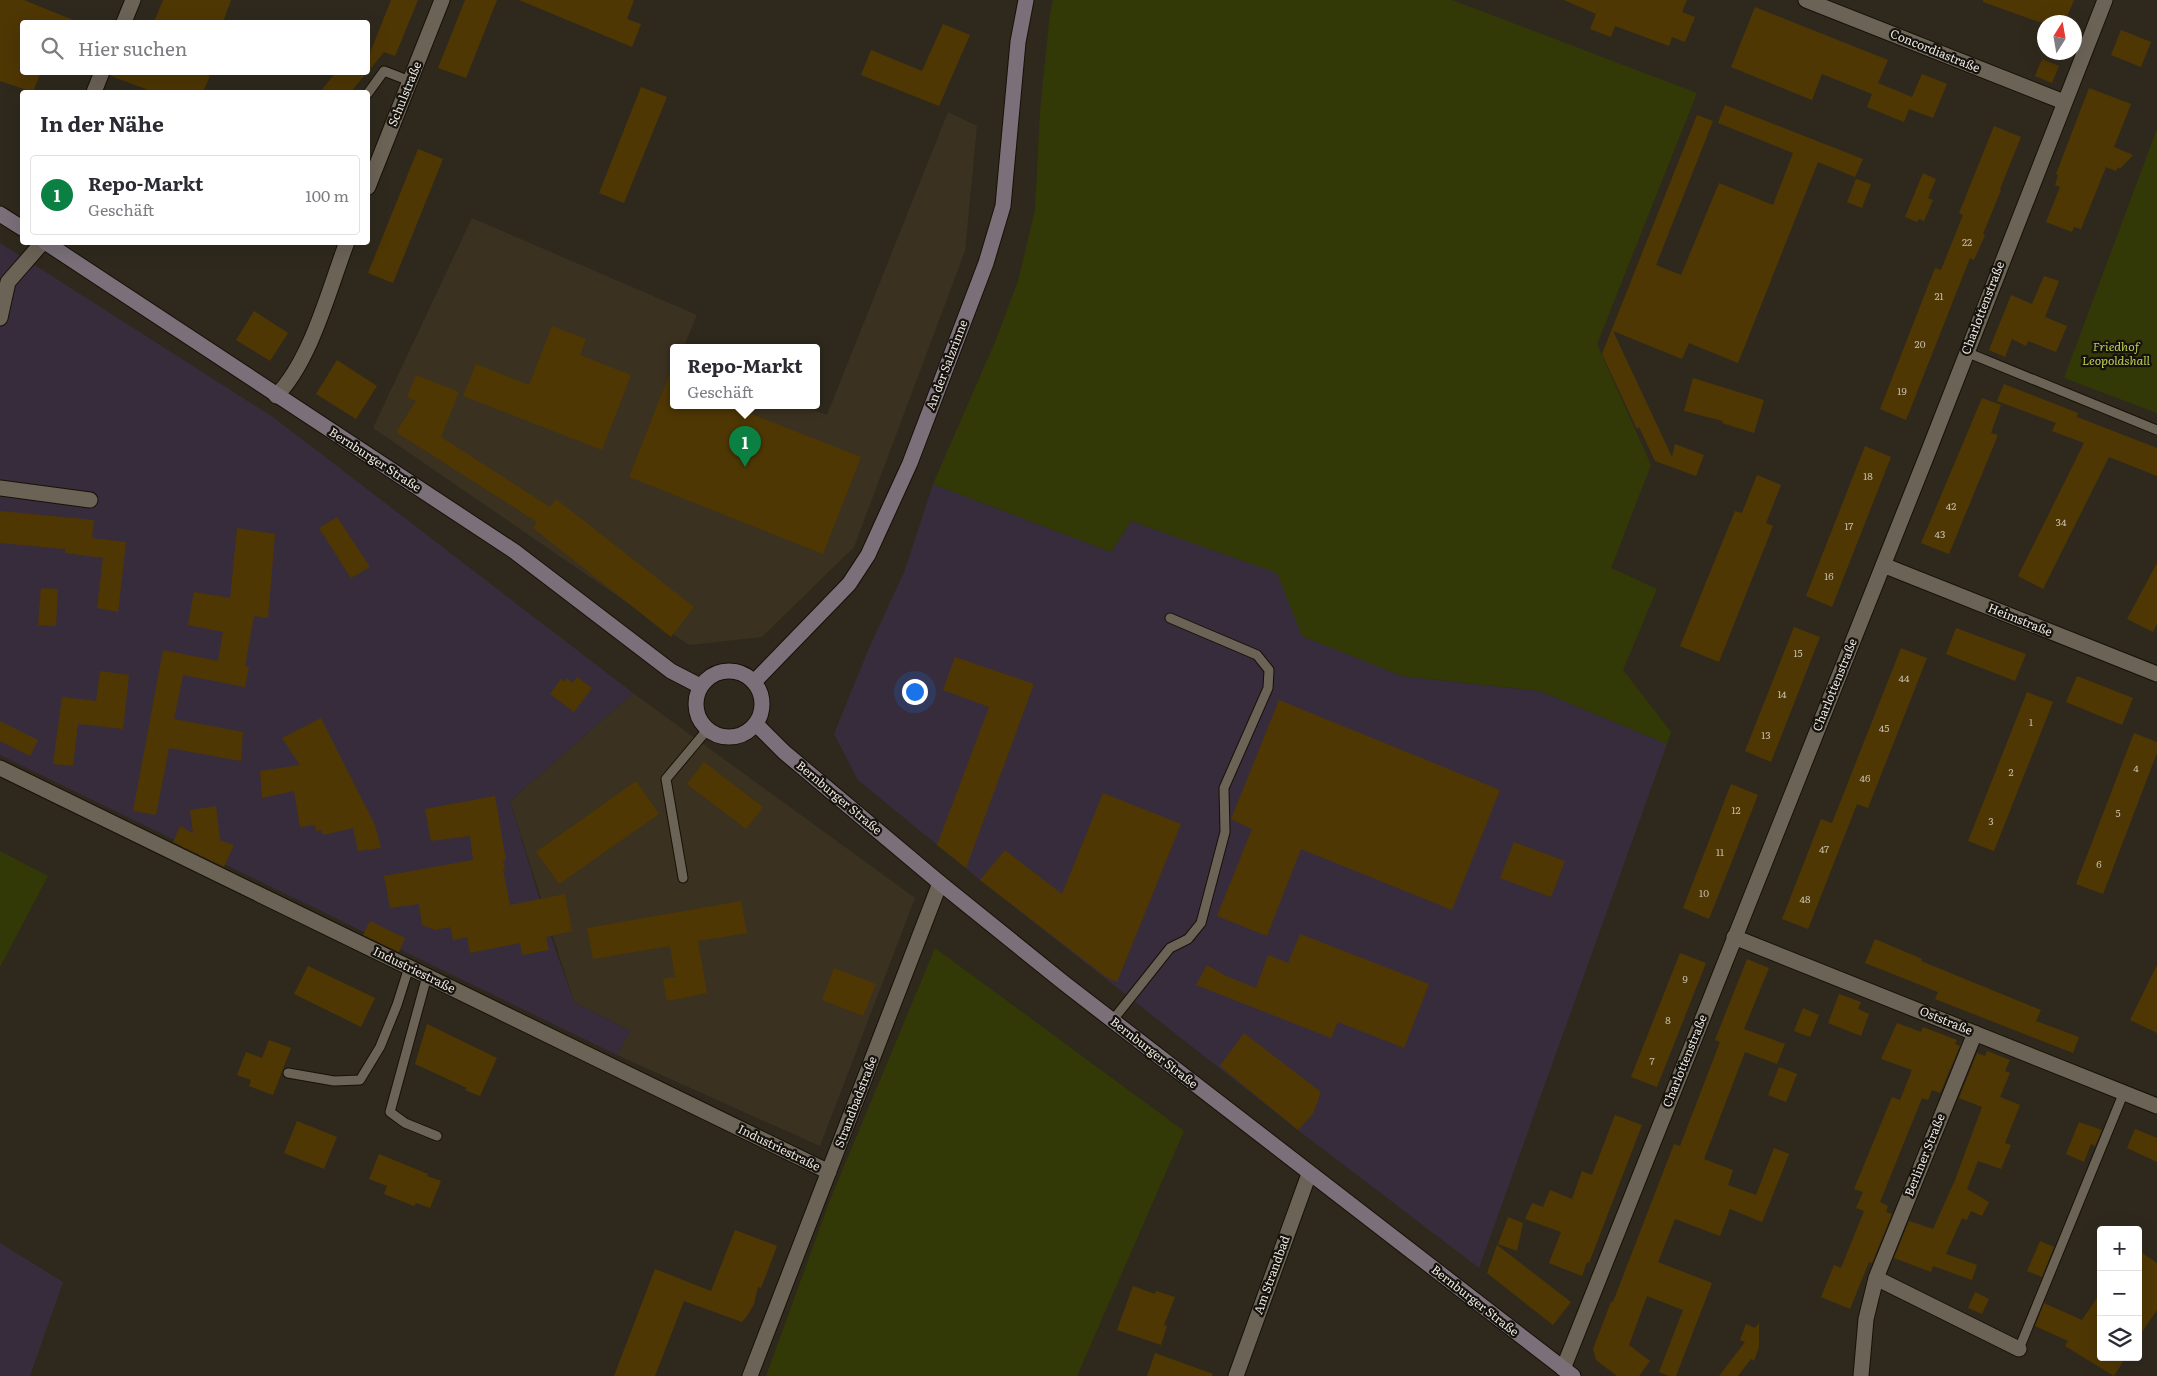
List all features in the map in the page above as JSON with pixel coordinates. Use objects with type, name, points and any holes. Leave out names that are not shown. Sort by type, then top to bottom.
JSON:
[{"type":"main road","name":"An der Salzrinne","points":[[754,682],[849,584],[868,555],[910,463],[986,263],[1004,206],[1018,42],[1026,0]]},
{"type":"main road","points":[[0,214],[20,227]]},
{"type":"main road","name":"Bernburger Straße","points":[[49,245],[514,551],[671,671],[700,686]]},
{"type":"main road","points":[[726,670],[746,675],[754,682],[762,698],[760,716],[756,724],[738,736],[716,735],[707,730],[701,722],[695,705],[700,686],[711,676],[726,670]]},
{"type":"main road","name":"Bernburger Straße","points":[[756,724],[784,752],[940,883],[1309,1174],[1568,1372]]},
{"type":"street","points":[[125,20],[133,0]]},
{"type":"street","name":"Schulstraße","points":[[370,182],[442,0]]},
{"type":"street","name":"Concordiastraße","points":[[1806,0],[1839,6],[2064,102]]},
{"type":"street","name":"Charlottenstraße","points":[[1568,1372],[1734,936],[1883,565],[2105,0]]},
{"type":"street","points":[[95,90],[101,75]]},
{"type":"street","points":[[0,318],[8,282],[41,245]]},
{"type":"street","points":[[276,396],[289,383],[310,342],[346,245]]},
{"type":"street","points":[[0,488],[90,500]]},
{"type":"street","name":"Heimstraße","points":[[1883,565],[2157,674]]},
{"type":"street","name":"Industriestraße","points":[[0,768],[829,1172]]},
{"type":"street","name":"Strandbadstraße","points":[[750,1376],[940,883]]},
{"type":"street","name":"Oststraße","points":[[1734,936],[2157,1106]]},
{"type":"street","name":"Berliner Straße","points":[[1860,1376],[1866,1319],[1876,1278],[1975,1033]]},
{"type":"street","name":"Am Strandbad","points":[[1236,1376],[1309,1174]]},
{"type":"street","points":[[1876,1278],[2019,1349]]},
{"type":"lane","points":[[370,90],[384,71],[410,81]]},
{"type":"lane","points":[[1966,352],[2157,430]]},
{"type":"lane","points":[[1112,1020],[1170,948],[1188,939],[1201,923],[1225,832],[1224,788],[1231,767],[1268,688],[1269,670],[1257,655],[1170,618]]},
{"type":"lane","points":[[683,878],[666,779],[707,730]]},
{"type":"lane","points":[[288,1073],[334,1082],[360,1080],[380,1047],[397,1005],[409,967]]},
{"type":"lane","points":[[428,976],[390,1112],[405,1123],[437,1136]]},
{"type":"lane","points":[[2019,1349],[2124,1092]]},
{"type":"shaded area","points":[[948,112],[977,126],[965,251],[854,547],[762,637],[689,645],[373,428],[472,218],[697,315],[685,344],[670,344],[670,409],[810,409],[827,415]]},
{"type":"shaded area","points":[[0,243],[273,417],[633,693],[510,801],[552,940],[574,1002],[630,1031],[617,1055],[0,755]]},
{"type":"shaded area","points":[[933,484],[1111,552],[1131,521],[1278,573],[1302,636],[1402,676],[1540,691],[1667,744],[1479,1268],[1298,1130],[980,880],[858,780],[834,734],[869,648],[905,570]]},
{"type":"shaded area","points":[[633,693],[915,898],[820,1146],[617,1055],[630,1031],[574,1002],[510,801]]},
{"type":"shaded area","points":[[0,1243],[63,1282],[30,1376],[0,1376]]},
{"type":"green space","points":[[1053,0],[1452,0],[1697,93],[1597,344],[1651,465],[1611,568],[1657,589],[1623,670],[1671,732],[1667,744],[1540,691],[1402,676],[1302,636],[1277,573],[1131,521],[1111,552],[933,484],[995,342],[1018,281],[1035,210],[1040,112]]},
{"type":"green space","name":"Friedhof Leopoldshall","points":[[2157,129],[2157,413],[2064,378]]},
{"type":"green space","points":[[0,851],[48,876],[0,967]]},
{"type":"green space","points":[[935,948],[1184,1131],[1077,1376],[766,1376],[830,1200]]},
{"type":"building","points":[[0,0],[24,0],[73,20],[20,20],[20,75],[40,75],[34,90],[27,90],[0,81]]},
{"type":"building","points":[[163,0],[231,0],[224,20],[155,20]]},
{"type":"building","points":[[391,0],[418,0],[395,56],[384,52],[370,70],[370,53]]},
{"type":"building","points":[[465,0],[497,0],[466,78],[438,68]]},
{"type":"building","points":[[519,0],[634,0],[627,19],[641,24],[632,47]]},
{"type":"building","points":[[1564,0],[1687,0],[1682,12],[1695,17],[1685,42],[1672,37],[1669,46],[1615,26],[1611,37],[1590,29],[1596,14]]},
{"type":"building","points":[[1983,0],[2074,0],[2068,15],[2037,15],[2037,21],[1983,2]]},
{"type":"building","points":[[1755,7],[1888,60],[1878,83],[1912,97],[1922,74],[1947,84],[1933,118],[1909,109],[1904,122],[1867,107],[1872,94],[1822,74],[1812,100],[1731,67]]},
{"type":"building","points":[[943,24],[970,35],[939,106],[861,75],[871,50],[922,71]]},
{"type":"building","points":[[2121,30],[2151,42],[2141,67],[2111,55]]},
{"type":"building","points":[[2042,60],[2059,66],[2052,83],[2035,76]]},
{"type":"building","points":[[334,75],[365,75],[353,90],[322,90]]},
{"type":"building","points":[[111,76],[210,76],[204,90],[149,90]]},
{"type":"building","points":[[641,87],[667,97],[624,203],[599,193]]},
{"type":"building","points":[[2089,88],[2131,104],[2114,147],[2133,155],[2120,169],[2118,167],[2116,171],[2106,167],[2081,229],[2074,227],[2072,232],[2046,222],[2060,187],[2055,185],[2058,175],[2056,174]]},
{"type":"building","points":[[1725,105],[1863,159],[1855,177],[1818,162],[1738,363],[1689,343],[1682,359],[1613,331],[1672,457],[1675,444],[1704,455],[1696,476],[1655,461],[1639,427],[1637,429],[1602,354],[1697,115],[1713,121],[1656,265],[1681,275],[1719,183],[1773,205],[1793,153],[1718,123]]},
{"type":"building","points":[[1994,126],[2021,137],[1983,234],[1985,235],[1974,260],[1970,258],[1906,420],[1880,409],[1935,268],[1941,270],[1963,215],[1959,213]]},
{"type":"building","points":[[418,149],[443,159],[393,283],[368,273]]},
{"type":"building","points":[[1923,173],[1936,179],[1928,198],[1933,200],[1924,221],[1919,219],[1917,222],[1905,217]]},
{"type":"building","points":[[1856,179],[1871,184],[1862,208],[1847,202]]},
{"type":"building","points":[[2044,276],[2059,281],[2045,317],[2067,326],[2056,352],[2028,341],[2026,346],[2012,339],[2005,357],[1989,350],[2011,295],[2032,304]]},
{"type":"building","points":[[254,311],[288,333],[270,361],[236,340]]},
{"type":"building","points":[[552,326],[586,339],[580,355],[631,375],[602,450],[463,396],[476,364],[529,385]]},
{"type":"building","points":[[337,360],[377,386],[356,419],[316,394]]},
{"type":"building","points":[[670,373],[670,409],[739,409],[861,457],[823,554],[629,477]]},
{"type":"building","points":[[416,375],[459,392],[441,437],[550,507],[556,499],[694,607],[671,637],[533,528],[537,522],[396,432],[416,401],[407,397]]},
{"type":"building","points":[[1693,378],[1764,400],[1754,433],[1722,423],[1723,421],[1684,411]]},
{"type":"building","points":[[2004,384],[2078,413],[2077,417],[2157,448],[2157,476],[2109,457],[2043,589],[2018,576],[2084,443],[2052,431],[2056,423],[1997,401]]},
{"type":"building","points":[[1982,398],[2001,405],[1991,433],[1998,435],[1949,554],[1921,543]]},
{"type":"building","points":[[1865,446],[1891,457],[1832,607],[1806,596]]},
{"type":"building","points":[[1757,475],[1781,485],[1766,523],[1773,526],[1719,662],[1680,646],[1735,511],[1742,513]]},
{"type":"building","points":[[0,511],[94,520],[92,538],[126,542],[118,612],[97,608],[103,558],[65,553],[65,549],[0,543]]},
{"type":"building","points":[[337,517],[370,567],[351,578],[319,528]]},
{"type":"building","points":[[237,528],[275,534],[268,618],[254,616],[245,666],[249,667],[245,687],[183,675],[174,719],[243,732],[241,761],[169,748],[156,815],[133,811],[163,650],[218,661],[223,632],[188,625],[194,592],[230,598]]},
{"type":"building","points":[[2157,563],[2157,624],[2153,632],[2127,619]]},
{"type":"building","points":[[41,588],[58,589],[56,626],[38,625]]},
{"type":"building","points":[[1794,627],[1820,637],[1771,762],[1745,751]]},
{"type":"building","points":[[1956,628],[2026,654],[2015,681],[1946,654]]},
{"type":"building","points":[[1901,648],[1927,658],[1868,808],[1857,804],[1808,929],[1782,919],[1821,819],[1832,823]]},
{"type":"building","points":[[955,657],[1034,684],[966,868],[937,845],[989,707],[943,690]]},
{"type":"building","points":[[100,671],[129,675],[123,729],[78,724],[73,766],[53,764],[62,697],[96,701]]},
{"type":"building","points":[[2077,676],[2133,698],[2122,725],[2066,702]]},
{"type":"building","points":[[577,677],[592,688],[574,712],[550,694],[561,679],[565,682],[567,678],[573,683]]},
{"type":"building","points":[[2027,692],[2053,702],[1994,851],[1968,841]]},
{"type":"building","points":[[1279,700],[1500,790],[1452,910],[1301,849],[1267,936],[1217,916],[1252,829],[1231,819]]},
{"type":"building","points":[[321,718],[375,825],[381,848],[358,851],[353,828],[323,835],[321,830],[316,831],[315,825],[300,827],[294,791],[262,798],[260,771],[300,765],[282,738]]},
{"type":"building","points":[[0,721],[38,740],[30,756],[0,741]]},
{"type":"building","points":[[2134,733],[2157,742],[2157,753],[2103,894],[2076,884]]},
{"type":"building","points":[[704,762],[763,807],[746,829],[687,784]]},
{"type":"building","points":[[636,781],[659,814],[559,884],[536,852]]},
{"type":"building","points":[[1731,784],[1758,795],[1709,919],[1683,908]]},
{"type":"building","points":[[1103,793],[1181,824],[1117,982],[1106,977],[980,880],[1005,850],[1062,894]]},
{"type":"building","points":[[495,796],[506,860],[503,861],[505,869],[503,869],[510,905],[565,894],[572,931],[546,937],[549,950],[522,955],[520,943],[470,953],[467,937],[453,940],[450,927],[435,930],[422,925],[419,904],[390,908],[384,876],[473,860],[470,836],[431,841],[425,809]]},
{"type":"building","points":[[216,806],[220,840],[234,845],[224,867],[173,842],[180,826],[193,833],[190,810]]},
{"type":"building","points":[[1514,842],[1565,861],[1551,897],[1500,878]]},
{"type":"building","points":[[741,901],[747,933],[698,941],[707,993],[667,1001],[663,979],[675,977],[670,946],[593,959],[587,928]]},
{"type":"building","points":[[370,921],[405,938],[399,952],[363,935]]},
{"type":"building","points":[[1300,934],[1429,984],[1404,1048],[1338,1022],[1331,1038],[1196,985],[1207,965],[1226,976],[1256,988],[1268,955],[1288,963]]},
{"type":"building","points":[[1875,939],[1922,959],[1921,961],[2041,1010],[2036,1021],[2079,1037],[2073,1053],[1935,999],[1938,992],[1865,963]]},
{"type":"building","points":[[1680,953],[1706,963],[1657,1087],[1631,1077]]},
{"type":"building","points":[[1747,959],[1769,968],[1744,1029],[1785,1044],[1777,1064],[1745,1052],[1704,1159],[1733,1170],[1728,1185],[1756,1195],[1774,1148],[1789,1154],[1762,1222],[1730,1209],[1720,1236],[1675,1219],[1658,1262],[1712,1283],[1676,1376],[1669,1376],[1659,1372],[1683,1310],[1647,1296],[1629,1345],[1650,1361],[1639,1376],[1617,1376],[1596,1360],[1593,1349],[1674,1144],[1680,1146],[1720,1042],[1715,1040]]},
{"type":"building","points":[[2157,965],[2157,1033],[2130,1020]]},
{"type":"building","points":[[308,966],[375,998],[361,1027],[294,994]]},
{"type":"building","points":[[834,968],[876,984],[863,1016],[822,1000]]},
{"type":"building","points":[[1839,994],[1861,1002],[1858,1009],[1869,1014],[1861,1036],[1828,1023]]},
{"type":"building","points":[[1803,1008],[1819,1015],[1810,1037],[1794,1031]]},
{"type":"building","points":[[1897,1023],[1921,1032],[1923,1027],[1957,1040],[1955,1044],[1960,1046],[1940,1093],[1932,1090],[1928,1100],[1922,1098],[1880,1202],[1888,1206],[1886,1212],[1892,1214],[1872,1263],[1869,1262],[1850,1309],[1821,1297],[1834,1265],[1841,1268],[1864,1211],[1856,1208],[1863,1192],[1854,1189],[1892,1097],[1900,1100],[1912,1070],[1881,1059]]},
{"type":"building","points":[[427,1024],[497,1058],[480,1096],[415,1064]]},
{"type":"building","points":[[1244,1033],[1321,1092],[1313,1114],[1298,1130],[1220,1066]]},
{"type":"building","points":[[269,1040],[291,1048],[273,1095],[249,1086],[251,1080],[237,1075],[246,1052],[262,1058]]},
{"type":"building","points":[[1987,1051],[2010,1060],[2005,1071],[2010,1073],[2000,1097],[2020,1105],[2005,1143],[2011,1145],[2001,1169],[1978,1161],[1967,1189],[1989,1202],[1982,1216],[1971,1211],[1967,1220],[1962,1218],[1946,1254],[1977,1265],[1972,1280],[1933,1266],[1931,1272],[1894,1258],[1909,1221],[1933,1229],[1955,1180],[1982,1107],[1959,1098],[1977,1053],[1985,1056]]},
{"type":"building","points":[[1779,1067],[1797,1074],[1786,1102],[1768,1095]]},
{"type":"building","points":[[1615,1115],[1642,1125],[1589,1263],[1587,1262],[1582,1276],[1549,1263],[1561,1232],[1525,1219],[1532,1203],[1543,1207],[1550,1190],[1572,1199],[1582,1171],[1592,1175]]},
{"type":"building","points":[[297,1121],[337,1137],[324,1169],[284,1153]]},
{"type":"building","points":[[2079,1122],[2102,1130],[2095,1146],[2091,1144],[2084,1162],[2066,1154]]},
{"type":"building","points":[[2135,1129],[2157,1138],[2157,1162],[2127,1148]]},
{"type":"building","points":[[379,1154],[441,1181],[430,1208],[416,1203],[414,1206],[384,1194],[387,1186],[369,1179]]},
{"type":"building","points":[[1508,1217],[1523,1223],[1517,1251],[1498,1244]]},
{"type":"building","points":[[735,1230],[777,1246],[761,1288],[758,1287],[754,1304],[747,1316],[742,1322],[684,1301],[655,1376],[614,1376],[655,1269],[711,1291]]},
{"type":"building","points":[[2040,1241],[2054,1247],[2042,1277],[2027,1271]]},
{"type":"building","points":[[1497,1245],[1571,1302],[1553,1325],[1487,1273]]},
{"type":"building","points":[[2142,1253],[2157,1263],[2157,1310],[2142,1332]]},
{"type":"building","points":[[1133,1286],[1155,1294],[1156,1291],[1175,1297],[1164,1325],[1167,1326],[1161,1345],[1117,1330]]},
{"type":"building","points":[[1975,1292],[1989,1299],[1982,1314],[1968,1308]]},
{"type":"building","points":[[2097,1298],[2097,1361],[2123,1361],[2114,1376],[2065,1346],[2068,1341],[2035,1326],[2044,1303],[2082,1320]]},
{"type":"building","points":[[1759,1323],[1759,1347],[1754,1361],[1751,1359],[1738,1376],[1719,1376],[1745,1342],[1740,1340],[1746,1324],[1755,1328]]},
{"type":"building","points":[[1155,1353],[1213,1374],[1212,1376],[1147,1376]]},
{"type":"place","name":"Repo-Markt","points":[[745,467]]}]
